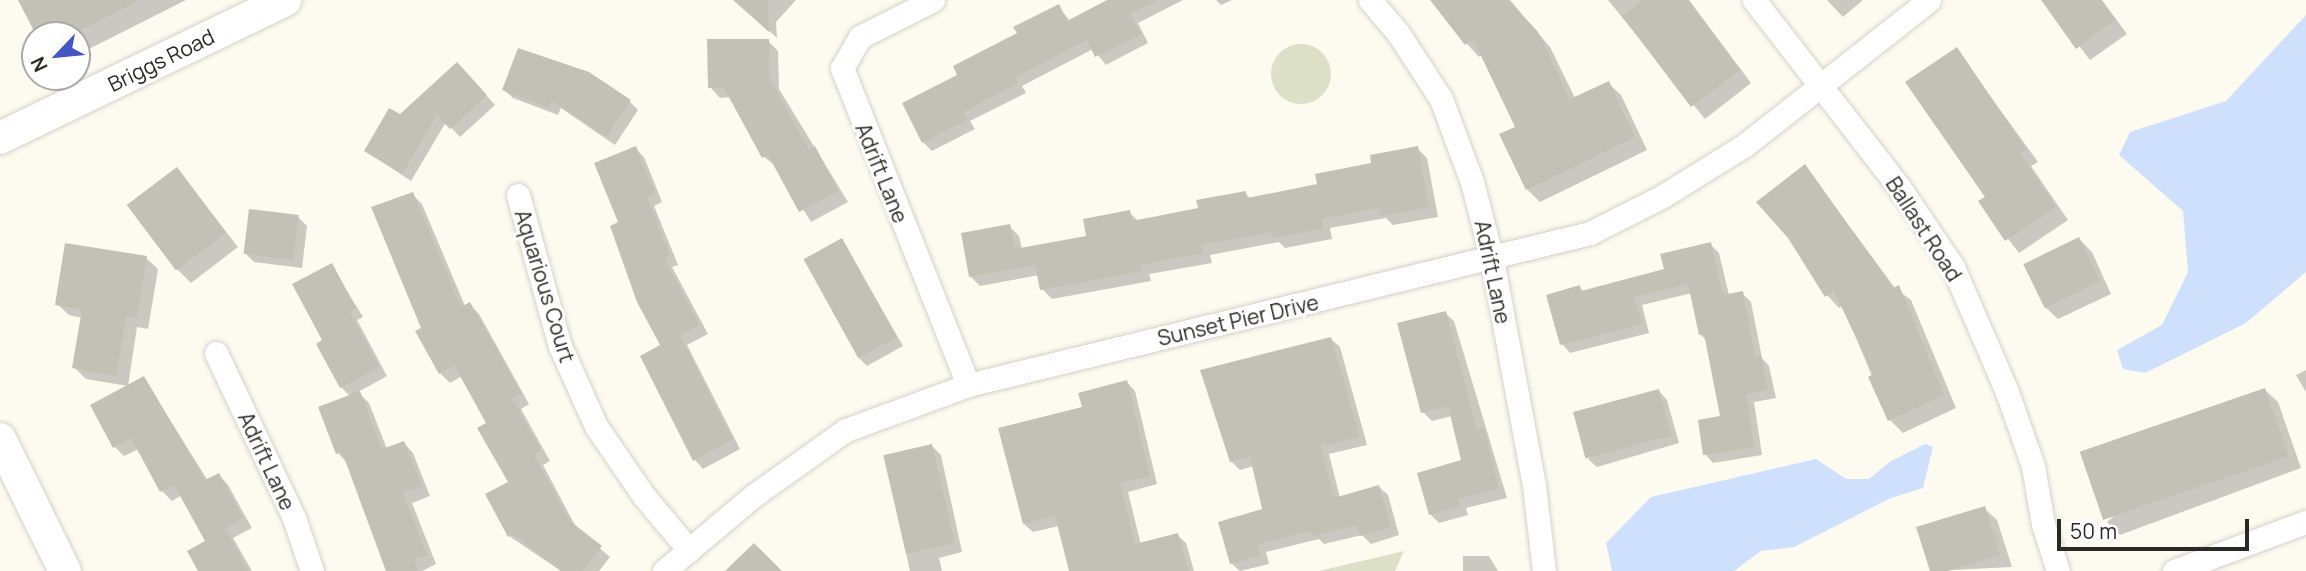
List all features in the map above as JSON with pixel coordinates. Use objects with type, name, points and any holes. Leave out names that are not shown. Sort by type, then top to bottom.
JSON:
[{"type":"main road","name":"Briggs Road","points":[[0,138],[285,0]]},
{"type":"main road","points":[[0,439],[65,571]]},
{"type":"street","name":"Adrift Lane","points":[[933,0],[860,37],[842,68],[968,385]]},
{"type":"street","name":"Adrift Lane","points":[[1370,0],[1398,33],[1441,99],[1472,182],[1492,259],[1534,485],[1544,571]]},
{"type":"street","name":"Ballast Road","points":[[1754,0],[1821,85],[1953,267],[2020,429],[2058,571]]},
{"type":"street","name":"Sunset Pier Drive","points":[[664,571],[753,496],[846,430],[968,385],[1590,233],[1663,196],[1745,145],[1929,0]]},
{"type":"street","name":"Aquarious Court","points":[[518,195],[560,346],[596,426],[643,495],[689,550]]},
{"type":"street","name":"Adrift Lane","points":[[216,353],[294,518],[312,571]]},
{"type":"street","points":[[2174,571],[2306,522]]},
{"type":"green space","points":[[1301,44],[1322,53],[1331,74],[1322,95],[1301,104],[1280,95],[1271,74],[1280,53]]},
{"type":"green space","points":[[1404,551],[1395,571],[1319,571]]},
{"type":"water","points":[[2306,15],[2306,272],[2246,323],[2145,373],[2123,369],[2117,350],[2162,325],[2188,272],[2183,211],[2119,155],[2130,132],[2226,101]]},
{"type":"water","points":[[1925,444],[1933,447],[1923,488],[1891,498],[1794,547],[1761,551],[1734,571],[1612,571],[1606,543],[1651,497],[1816,459],[1846,479],[1869,479],[1891,461]]},
{"type":"building","points":[[18,0],[140,0],[91,25],[91,21],[29,21]]},
{"type":"building","points":[[733,0],[768,0],[769,32]]},
{"type":"building","points":[[1107,0],[1158,0],[1130,14],[1141,34],[1095,57],[1087,40],[1015,77],[1018,83],[963,112],[967,120],[922,143],[902,103],[957,75],[953,66],[1017,33],[1013,27],[1059,4],[1067,21]]},
{"type":"building","points":[[1430,0],[1508,0],[1538,32],[1570,99],[1609,81],[1635,137],[1526,190],[1499,134],[1515,127],[1473,39],[1465,45]]},
{"type":"building","points":[[1643,0],[1688,0],[1740,70],[1691,107],[1622,16]]},
{"type":"building","points":[[2041,0],[2101,0],[2115,20],[2076,49]]},
{"type":"building","points":[[707,39],[769,39],[769,77],[809,150],[815,146],[839,191],[799,212],[768,155],[762,158],[724,88],[708,88]]},
{"type":"building","points":[[1957,47],[2026,149],[2020,153],[2056,207],[2005,241],[1978,201],[1985,197],[1905,82]]},
{"type":"building","points":[[518,48],[589,72],[631,100],[606,137],[552,101],[549,108],[502,90]]},
{"type":"building","points":[[457,62],[487,95],[450,129],[437,115],[402,174],[364,151],[389,108],[400,114]]},
{"type":"building","points":[[636,146],[655,193],[647,197],[670,256],[664,258],[700,325],[680,336],[733,439],[693,461],[640,356],[660,345],[637,302],[610,226],[618,222],[594,163]]},
{"type":"building","points":[[1418,146],[1429,207],[1381,216],[1380,208],[1321,219],[1323,229],[1273,238],[1272,232],[1201,245],[1203,253],[1140,265],[1142,271],[1040,290],[1035,265],[969,277],[961,233],[1010,224],[1015,249],[1086,236],[1083,219],[1130,210],[1132,221],[1198,208],[1196,200],[1246,191],[1247,198],[1317,184],[1315,174],[1371,163],[1370,155]]},
{"type":"building","points":[[1805,164],[1893,288],[1899,285],[1944,395],[1888,421],[1868,377],[1873,374],[1834,291],[1825,297],[1788,238],[1756,202]]},
{"type":"building","points":[[177,167],[226,232],[176,270],[127,205]]},
{"type":"building","points":[[413,192],[461,307],[470,302],[521,393],[512,398],[541,450],[534,455],[570,521],[602,546],[582,571],[561,571],[513,534],[508,537],[485,494],[508,482],[477,428],[486,423],[454,365],[439,374],[415,331],[421,328],[371,207]]},
{"type":"building","points":[[249,209],[299,215],[293,260],[244,254]]},
{"type":"building","points":[[2079,237],[2100,281],[2045,308],[2023,264]]},
{"type":"building","points":[[842,238],[897,337],[858,358],[804,259]]},
{"type":"building","points":[[1711,242],[1723,295],[1743,291],[1755,356],[1761,355],[1768,390],[1746,394],[1754,447],[1703,455],[1698,420],[1720,416],[1704,334],[1699,335],[1688,284],[1634,297],[1642,324],[1560,345],[1546,295],[1580,285],[1581,291],[1664,269],[1660,254]]},
{"type":"building","points":[[65,243],[147,256],[137,318],[126,316],[116,376],[72,368],[82,309],[55,305]]},
{"type":"building","points":[[332,263],[356,308],[349,311],[379,367],[340,388],[316,344],[322,340],[292,284]]},
{"type":"building","points":[[1446,311],[1477,429],[1484,427],[1499,489],[1458,499],[1460,506],[1429,515],[1417,473],[1461,460],[1448,406],[1421,413],[1397,323]]},
{"type":"building","points":[[1331,337],[1360,437],[1321,446],[1334,498],[1379,485],[1391,527],[1360,536],[1357,525],[1313,536],[1312,531],[1258,544],[1261,555],[1230,564],[1218,522],[1262,509],[1250,457],[1230,462],[1200,370]]},
{"type":"building","points":[[144,376],[205,480],[219,473],[243,518],[225,528],[248,571],[198,571],[187,551],[205,541],[174,485],[160,492],[131,438],[113,448],[90,405]]},
{"type":"building","points":[[1127,380],[1150,476],[1120,483],[1135,544],[1178,533],[1189,571],[1069,571],[1055,516],[1023,524],[998,428],[1082,407],[1078,393]]},
{"type":"building","points":[[2265,388],[2288,456],[2103,520],[2080,452]]},
{"type":"building","points":[[1659,389],[1671,435],[1585,458],[1573,412]]},
{"type":"building","points":[[360,391],[382,449],[404,441],[422,486],[403,493],[427,555],[414,560],[418,571],[386,571],[342,452],[336,454],[318,407]]},
{"type":"building","points":[[932,444],[955,542],[906,554],[883,455]]},
{"type":"building","points":[[1985,506],[2000,555],[1948,571],[1930,571],[1916,527]]},
{"type":"building","points":[[754,543],[782,571],[725,571]]}]
